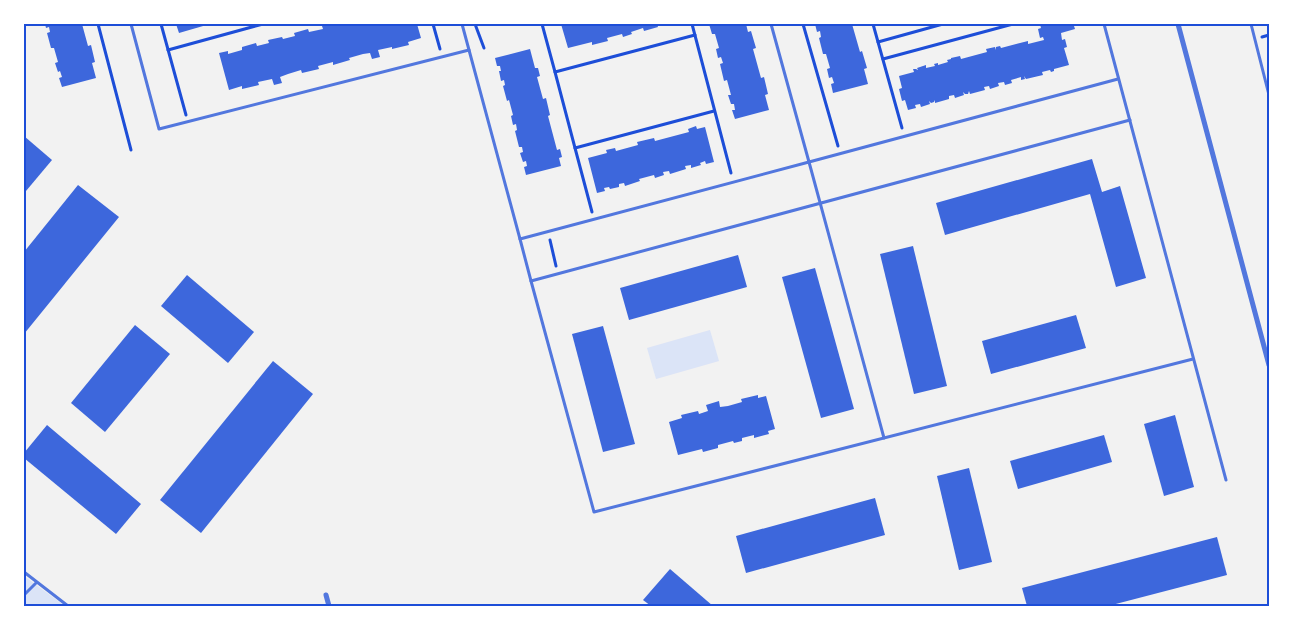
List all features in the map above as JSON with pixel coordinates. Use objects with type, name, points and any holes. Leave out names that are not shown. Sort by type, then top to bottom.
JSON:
[{"type":"street","points":[[1178,24],[1269,365]]},
{"type":"street","points":[[326,596],[329,606]]},
{"type":"lane","points":[[131,24],[159,130],[469,50]]},
{"type":"lane","points":[[462,24],[594,512],[1193,359]]},
{"type":"lane","points":[[771,24],[884,438]]},
{"type":"lane","points":[[1104,24],[1226,480]]},
{"type":"lane","points":[[1250,24],[1269,95]]},
{"type":"lane","points":[[520,239],[1118,79]]},
{"type":"lane","points":[[531,281],[1130,120]]},
{"type":"lane","points":[[24,572],[68,606]]},
{"type":"lane","points":[[24,596],[36,583]]},
{"type":"path","points":[[98,24],[131,150]]},
{"type":"path","points":[[162,24],[187,122]]},
{"type":"path","points":[[168,50],[263,24]]},
{"type":"path","points":[[433,24],[442,57]]},
{"type":"path","points":[[475,24],[484,48]]},
{"type":"path","points":[[542,24],[594,219]]},
{"type":"path","points":[[692,24],[734,182]]},
{"type":"path","points":[[803,24],[840,153]]},
{"type":"path","points":[[873,24],[904,136]]},
{"type":"path","points":[[878,42],[943,24]]},
{"type":"path","points":[[883,59],[1013,24]]},
{"type":"path","points":[[555,72],[695,36]]},
{"type":"path","points":[[575,148],[714,111]]},
{"type":"path","points":[[547,232],[559,273]]},
{"type":"shaded area","points":[[710,330],[719,361],[656,379],[647,348]]},
{"type":"shaded area","points":[[24,576],[65,606],[24,606]]},
{"type":"building","points":[[45,24],[82,24],[88,46],[91,45],[95,62],[92,63],[96,78],[62,87],[59,78],[62,77],[55,63],[58,62],[54,48],[51,48],[47,33],[50,32],[49,27],[46,28]]},
{"type":"building","points":[[176,24],[210,24],[179,33]]},
{"type":"building","points":[[329,24],[417,24],[421,38],[408,42],[409,45],[378,50],[380,57],[372,59],[370,53],[363,54],[333,65],[333,62],[318,66],[319,69],[302,73],[301,70],[288,74],[280,77],[282,83],[274,85],[272,79],[258,82],[259,85],[242,89],[242,86],[229,90],[219,53],[228,51],[228,54],[256,43],[257,46],[269,43],[268,40],[295,36],[294,33],[308,29],[309,32],[323,29],[322,26]]},
{"type":"building","points":[[561,24],[657,24],[658,27],[644,31],[643,28],[623,37],[622,34],[607,38],[608,41],[592,45],[592,42],[568,48]]},
{"type":"building","points":[[709,24],[746,24],[748,32],[751,31],[756,48],[753,49],[761,78],[764,77],[768,94],[765,95],[769,110],[735,119],[732,110],[735,110],[734,104],[731,104],[727,80],[724,81],[720,64],[723,63],[721,57],[718,58],[716,49],[719,48],[715,34],[712,34]]},
{"type":"building","points":[[815,24],[852,24],[867,68],[864,69],[868,84],[833,93],[831,84],[834,83],[832,77],[829,78],[827,69],[830,68],[826,54],[823,54],[819,38],[821,37],[820,31],[817,32]]},
{"type":"building","points":[[1040,24],[1076,24],[1074,26],[1075,29],[1061,33],[1062,40],[1065,39],[1067,47],[1064,48],[1069,65],[1054,69],[1051,72],[1050,70],[1042,72],[1043,75],[1026,79],[1024,76],[1025,79],[1021,80],[1021,77],[1011,80],[1012,83],[1005,85],[1004,82],[998,83],[999,86],[990,89],[989,86],[984,87],[985,90],[970,94],[969,91],[968,94],[963,92],[964,95],[955,98],[954,95],[949,96],[949,99],[935,103],[935,100],[931,103],[929,101],[930,104],[921,107],[920,104],[915,105],[916,108],[908,110],[905,100],[902,101],[899,89],[902,88],[899,76],[914,72],[913,69],[918,70],[917,68],[926,65],[926,68],[935,66],[934,64],[938,63],[938,65],[960,56],[961,59],[987,52],[986,49],[995,47],[995,50],[996,47],[1000,46],[1001,48],[1028,41],[1028,44],[1044,40],[1043,37],[1040,38],[1038,29],[1041,28]]},
{"type":"building","points":[[530,49],[535,68],[538,68],[540,76],[537,77],[543,99],[546,98],[550,115],[548,116],[557,150],[560,149],[562,157],[559,158],[561,166],[526,175],[524,167],[527,166],[526,161],[523,162],[520,153],[523,152],[522,147],[519,147],[515,131],[517,130],[516,124],[513,125],[511,116],[513,115],[503,86],[505,85],[504,80],[501,81],[500,66],[497,66],[495,58]]},
{"type":"building","points":[[696,126],[697,129],[705,127],[714,162],[706,164],[705,161],[700,163],[701,165],[691,168],[691,165],[685,166],[686,169],[670,174],[669,171],[663,172],[664,175],[655,178],[654,175],[639,179],[640,181],[625,186],[624,183],[619,184],[619,187],[604,188],[605,191],[597,193],[588,158],[607,153],[606,150],[615,148],[616,151],[638,145],[637,142],[654,138],[655,141],[689,132],[688,129]]},
{"type":"building","points":[[24,136],[52,160],[26,191],[24,189]]},
{"type":"building","points":[[1092,159],[1102,192],[1120,186],[1146,278],[1116,287],[1090,194],[945,235],[936,203]]},
{"type":"building","points":[[78,185],[119,217],[24,334],[24,252]]},
{"type":"building","points":[[913,246],[947,386],[914,394],[880,254]]},
{"type":"building","points":[[738,255],[747,287],[629,320],[620,288]]},
{"type":"building","points":[[815,268],[854,409],[821,418],[782,277]]},
{"type":"building","points":[[187,275],[254,332],[228,363],[161,306]]},
{"type":"building","points":[[1076,315],[1086,348],[991,374],[982,341]]},
{"type":"building","points":[[135,325],[170,354],[105,432],[71,403]]},
{"type":"building","points":[[603,326],[635,444],[603,452],[572,334]]},
{"type":"building","points":[[273,361],[313,394],[201,533],[160,500]]},
{"type":"building","points":[[758,395],[758,398],[766,396],[775,429],[768,431],[769,434],[754,438],[754,435],[742,438],[742,441],[718,445],[718,448],[703,452],[702,449],[678,455],[669,422],[682,418],[681,415],[698,411],[699,414],[708,411],[706,405],[719,401],[720,407],[728,406],[742,402],[741,399]]},
{"type":"building","points":[[1175,415],[1194,487],[1164,496],[1144,424]]},
{"type":"building","points":[[47,425],[141,504],[116,534],[24,458],[24,453]]},
{"type":"building","points":[[1104,435],[1112,462],[1018,489],[1010,461]]},
{"type":"building","points":[[969,468],[992,562],[959,570],[937,476]]},
{"type":"building","points":[[875,498],[885,535],[746,573],[736,536]]},
{"type":"building","points":[[1217,537],[1227,575],[1108,606],[1027,606],[1022,588]]},
{"type":"building","points":[[670,569],[713,606],[651,606],[643,600]]}]
